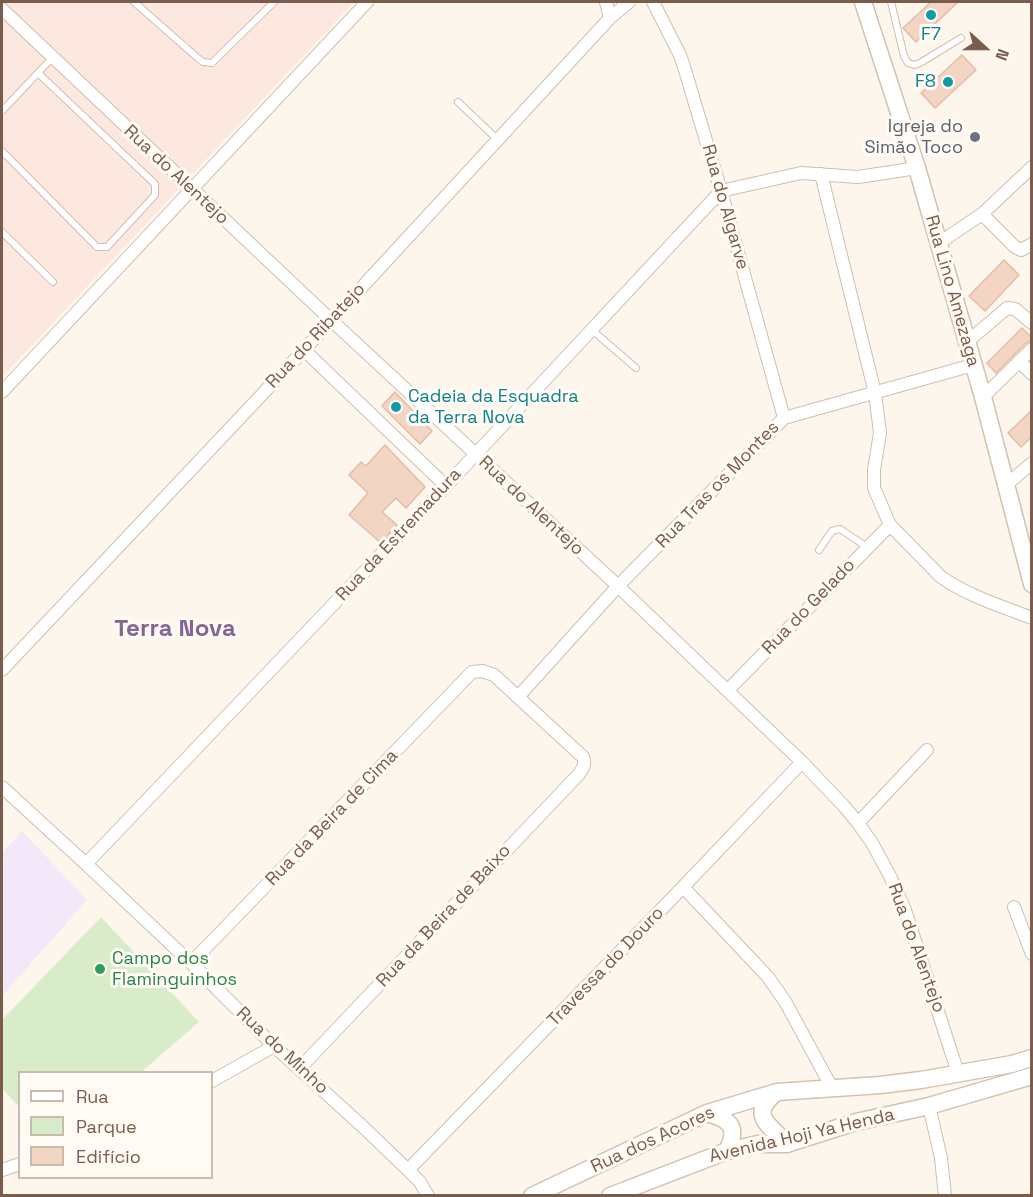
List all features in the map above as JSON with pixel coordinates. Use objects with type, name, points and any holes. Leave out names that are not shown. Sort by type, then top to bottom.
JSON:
[{"type":"main road","name":"Rua Lino Amezaga","points":[[863,2],[917,168],[1006,485],[1025,532],[1032,584]]},
{"type":"main road","name":"Avenida Hoji Ya Henda","points":[[777,1092],[880,1085],[1012,1064],[1032,1058]]},
{"type":"main road","name":"Avenida Hoji Ya Henda","points":[[610,1196],[634,1191],[727,1150],[758,1144],[787,1144],[856,1122],[930,1107],[1032,1076]]},
{"type":"main road","name":"Rua dos Acores","points":[[532,1196],[707,1113],[777,1092]]},
{"type":"main road","points":[[777,1092],[768,1099],[764,1117],[766,1125],[779,1134],[787,1144]]},
{"type":"main road","points":[[707,1113],[723,1117],[730,1124],[733,1140],[727,1150]]},
{"type":"street","points":[[2,392],[190,189],[368,2]]},
{"type":"street","points":[[606,2],[610,18]]},
{"type":"street","name":"Rua do Ribatejo","points":[[2,670],[304,350],[610,18],[629,2]]},
{"type":"street","name":"Rua do Algarve","points":[[653,2],[680,55],[721,190],[784,418]]},
{"type":"street","name":"Rua do Alentejo","points":[[2,9],[190,189],[728,690],[802,762],[858,823],[890,876],[905,910],[958,1073]]},
{"type":"street","points":[[939,243],[982,214],[1032,167]]},
{"type":"street","points":[[721,190],[801,173],[858,177],[917,168]]},
{"type":"street","points":[[821,174],[875,393],[880,433],[873,479],[874,488],[890,525],[941,577],[951,584],[988,602],[1032,618]]},
{"type":"street","name":"Rua da Estremadura","points":[[86,864],[446,486],[721,190]]},
{"type":"street","points":[[982,214],[1016,247],[1026,247]]},
{"type":"street","points":[[967,342],[1007,308],[1015,309],[1032,323]]},
{"type":"street","points":[[983,397],[1032,349]]},
{"type":"street","points":[[304,350],[446,486]]},
{"type":"street","points":[[1019,361],[1032,374]]},
{"type":"street","name":"Rua Tras os Montes","points":[[518,697],[618,586],[784,418],[973,365]]},
{"type":"street","points":[[1006,485],[1032,463]]},
{"type":"street","name":"Rua do Gelado","points":[[728,690],[890,525]]},
{"type":"street","name":"Rua da Beira de Cima","points":[[191,963],[472,672],[482,670],[494,675],[518,697]]},
{"type":"street","name":"Rua da Beira de Baixo","points":[[300,1068],[579,774],[585,762],[583,758],[518,697]]},
{"type":"street","points":[[858,823],[927,750]]},
{"type":"street","name":"Travessa do Douro","points":[[408,1170],[802,762]]},
{"type":"street","name":"Rua do Minho","points":[[2,787],[408,1170],[420,1182],[428,1196]]},
{"type":"street","points":[[683,887],[768,976],[786,1003],[832,1088]]},
{"type":"street","points":[[1014,907],[1032,954]]},
{"type":"street","points":[[213,1080],[274,1046]]},
{"type":"street","points":[[930,1107],[941,1158],[945,1196]]},
{"type":"street","points":[[2,1170],[18,1165]]},
{"type":"lane","points":[[134,2],[207,63],[212,63],[274,2]]},
{"type":"lane","points":[[891,2],[904,56],[908,63],[920,63],[961,38]]},
{"type":"lane","points":[[2,111],[52,58]]},
{"type":"lane","points":[[2,152],[97,247],[106,247],[155,195],[155,184],[38,73]]},
{"type":"lane","points":[[458,102],[498,140]]},
{"type":"lane","points":[[2,232],[53,282]]},
{"type":"lane","points":[[591,329],[636,368]]},
{"type":"lane","points":[[819,550],[832,531],[840,529],[867,547]]},
{"type":"shaded area","points":[[2,2],[354,2],[2,377]]},
{"type":"shaded area","points":[[22,831],[87,900],[2,996],[2,853]]},
{"type":"green space","name":"Campo dos Flaminguinhos","points":[[101,917],[199,1022],[142,1071],[18,1071],[18,1106],[2,1088],[2,1020]]},
{"type":"building","name":"F7","points":[[931,2],[958,2],[916,42],[903,28]]},
{"type":"building","name":"F8","points":[[962,55],[976,70],[935,108],[921,93]]},
{"type":"building","points":[[1004,260],[1019,275],[985,311],[969,296]]},
{"type":"building","points":[[1022,328],[1032,338],[1032,341],[1026,343],[996,373],[987,363]]},
{"type":"building","points":[[395,392],[432,431],[420,444],[382,406]]},
{"type":"building","points":[[1032,410],[1032,437],[1021,447],[1008,433]]},
{"type":"building","points":[[385,445],[425,487],[406,508],[396,498],[382,512],[397,525],[381,543],[349,515],[368,493],[349,475],[361,462],[366,466]]},
{"type":"place","name":"F7","points":[[931,15]]},
{"type":"place","name":"F8","points":[[948,82]]},
{"type":"place","name":"Igreja do Simão Toco","points":[[975,137]]},
{"type":"place","name":"Cadeia da Esquadra da Terra Nova","points":[[396,407]]},
{"type":"place","name":"Campo dos Flaminguinhos","points":[[100,969]]},
{"type":"district","name":"Terra Nova","points":[[175,629]]}]
